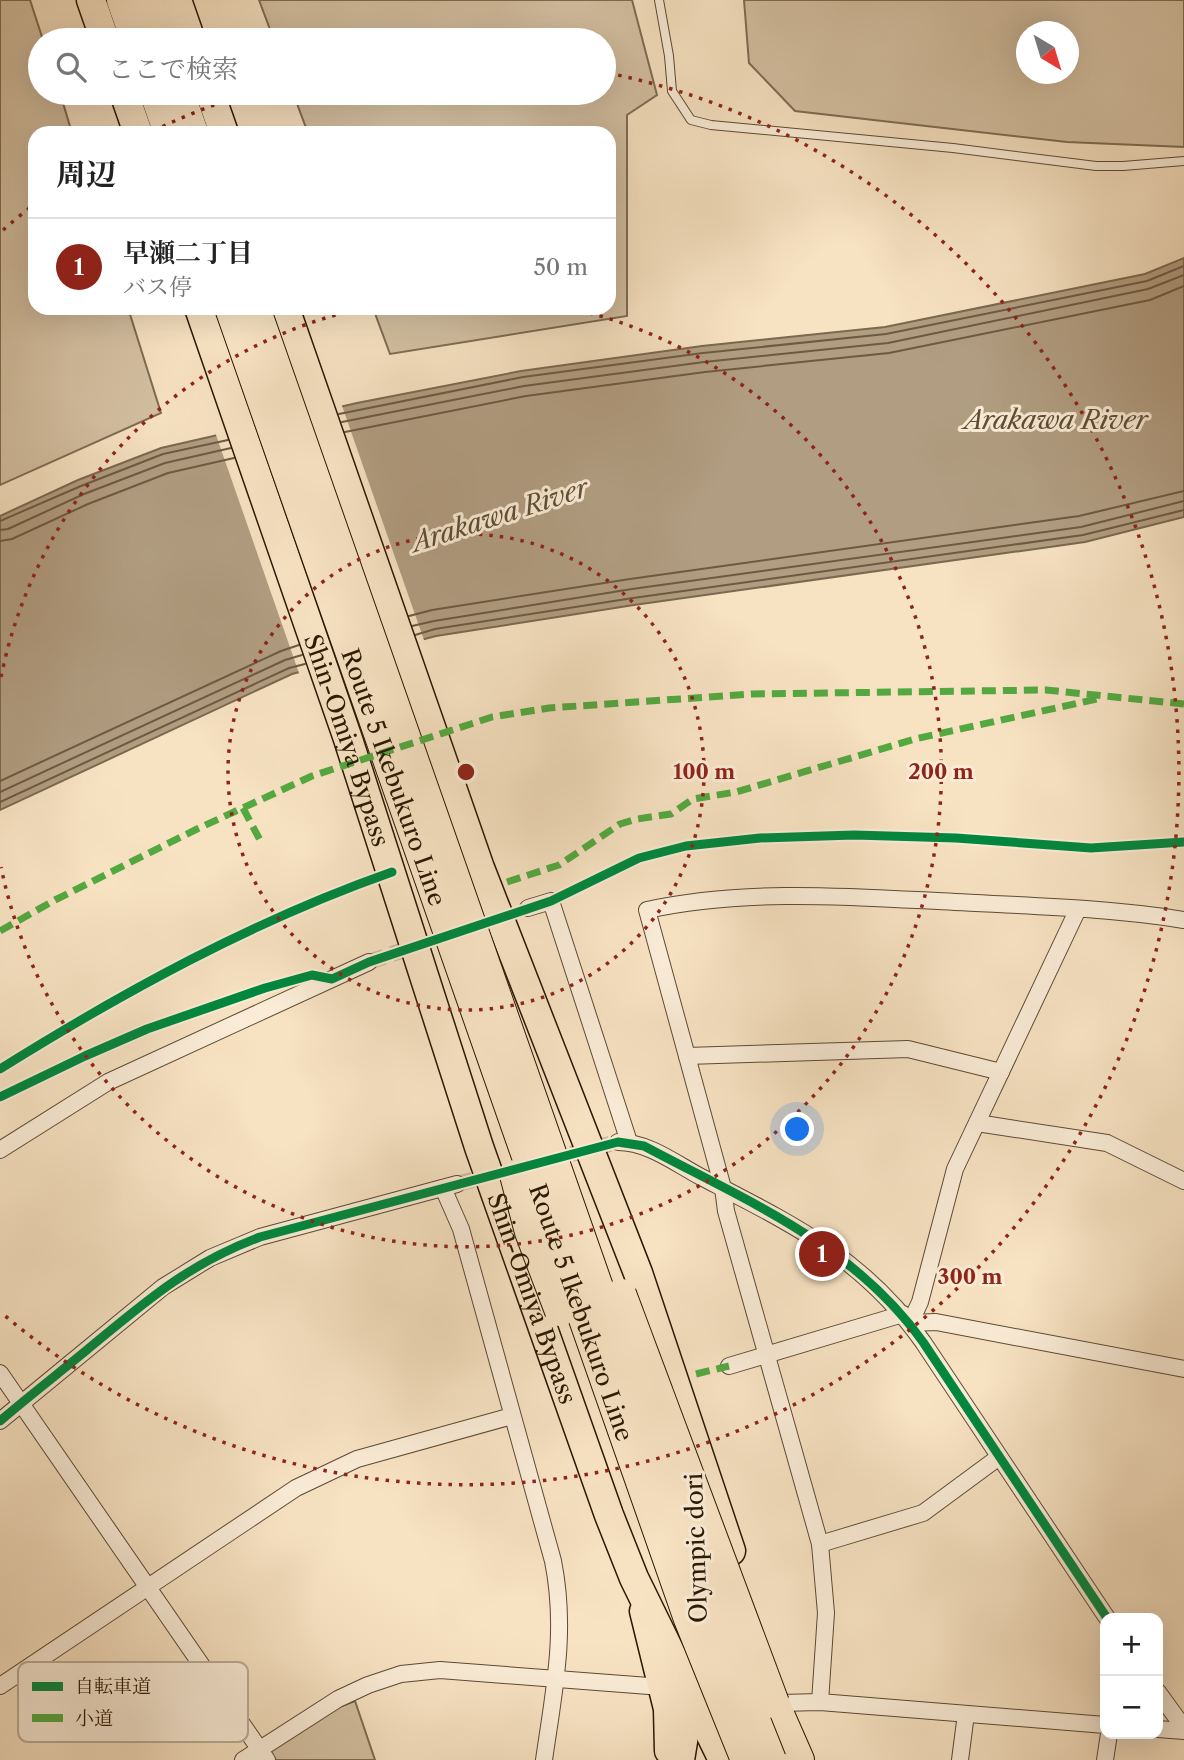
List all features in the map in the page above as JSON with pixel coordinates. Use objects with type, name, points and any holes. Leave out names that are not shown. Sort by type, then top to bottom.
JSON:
[{"type":"highway","points":[[91,0],[101,28]]},
{"type":"highway","points":[[122,0],[132,28]]},
{"type":"highway","points":[[147,0],[157,28]]},
{"type":"highway","points":[[177,0],[187,28]]},
{"type":"highway","points":[[128,105],[136,126]]},
{"type":"highway","points":[[159,105],[167,126]]},
{"type":"highway","points":[[183,105],[191,126]]},
{"type":"highway","points":[[214,105],[222,126]]},
{"type":"highway","name":"Shin-Omiya Bypass","points":[[200,315],[348,739],[478,1147],[609,1515],[634,1578],[692,1696],[723,1746]]},
{"type":"highway","name":"Route 5 Ikebukuro Line","points":[[233,315],[706,1597],[753,1721],[771,1760]]},
{"type":"highway","name":"Route 5 Ikebukuro Line","points":[[257,315],[689,1619],[746,1760]]},
{"type":"highway","points":[[287,315],[480,868],[629,1248],[689,1419],[777,1703]]},
{"type":"highway","points":[[465,945],[589,1206],[799,1760]]},
{"type":"highway","points":[[465,945],[530,1232],[723,1746],[733,1760]]},
{"type":"main road","name":"Olympic dori","points":[[681,1760],[702,1609],[689,1419]]},
{"type":"main road","points":[[634,1578],[669,1721],[667,1760]]},
{"type":"street","points":[[820,1702],[826,1613],[820,1544],[726,1210],[723,1188],[648,910],[679,903],[812,895],[1078,909],[1184,920]]},
{"type":"street","points":[[528,908],[551,901],[623,1142],[644,1146],[796,1227],[826,1245],[870,1280],[906,1319],[1104,1613]]},
{"type":"street","points":[[906,1319],[920,1302],[955,1169],[1078,909]]},
{"type":"street","points":[[0,1150],[108,1082],[369,962]]},
{"type":"street","points":[[687,1056],[908,1049],[1000,1072]]},
{"type":"street","points":[[977,1123],[1107,1143],[1184,1181]]},
{"type":"street","points":[[0,1421],[163,1287],[210,1258],[260,1237],[450,1186],[559,1591],[560,1643],[544,1760]]},
{"type":"street","points":[[729,1366],[906,1319],[936,1322],[1184,1368]]},
{"type":"street","points":[[0,1373],[199,1662]]},
{"type":"street","points":[[36,1662],[296,1488],[327,1471],[357,1459],[512,1416]]},
{"type":"street","points":[[820,1544],[923,1513],[999,1457]]},
{"type":"street","points":[[243,1760],[263,1755],[338,1699],[401,1674],[440,1670],[662,1687]]},
{"type":"street","points":[[0,1686],[18,1674]]},
{"type":"street","points":[[1163,1699],[1184,1730]]},
{"type":"street","points":[[777,1703],[820,1702],[1100,1725]]},
{"type":"street","points":[[960,1760],[966,1714]]},
{"type":"street","points":[[1163,1729],[1184,1730]]},
{"type":"street","points":[[248,1733],[263,1755]]},
{"type":"street","points":[[1105,1760],[1108,1739]]},
{"type":"lane","points":[[659,0],[672,91],[691,120],[711,125],[953,148],[1096,166],[1184,160]]},
{"type":"shaded area","points":[[0,0],[30,0],[39,28],[28,28],[28,105],[64,105],[70,126],[28,126],[28,315],[130,315],[161,413],[0,485]]},
{"type":"shaded area","points":[[259,0],[632,0],[657,95],[627,115],[627,316],[390,354],[376,315],[616,315],[616,126],[305,126],[298,105],[616,105],[616,28],[270,28]]},
{"type":"shaded area","points":[[744,0],[1184,0],[1184,147],[1067,142],[795,111],[749,63]]},
{"type":"shaded area","points":[[355,1701],[375,1760],[276,1760],[270,1751],[339,1707]]},
{"type":"water","name":"Arakawa River","points":[[1184,258],[1184,517],[1085,542],[634,605],[436,636],[292,674],[0,810],[0,516],[78,480],[161,448],[357,403],[521,371],[702,346],[885,327],[1145,274]]},
{"type":"pier","points":[[341,403],[425,643],[300,676],[215,432]]},
{"type":"tunnel","points":[[369,962],[456,932]]},
{"type":"tunnel","points":[[548,1160],[618,1142]]},
{"type":"tunnel","points":[[457,1184],[495,1174]]},
{"type":"marked path","points":[[0,931],[55,900],[197,829],[312,776],[492,717],[549,708],[752,694],[1046,690],[1184,704]]},
{"type":"marked path","points":[[507,882],[559,865],[620,824],[671,814],[693,799],[736,792],[915,739],[1097,699]]},
{"type":"marked path","points":[[243,808],[260,840]]},
{"type":"marked path","points":[[696,1374],[729,1366]]},
{"type":"cycle path","points":[[0,1097],[147,1029],[265,988],[312,975],[332,979],[369,962],[551,901],[639,858],[686,846],[760,838],[854,835],[956,838],[1091,848],[1184,842]]},
{"type":"cycle path","points":[[0,1069],[142,985],[240,935],[340,891],[392,872]]},
{"type":"cycle path","points":[[0,1421],[169,1285],[234,1248],[260,1237],[618,1142],[644,1146],[796,1228],[831,1251],[895,1308],[923,1342],[1104,1613]]},
{"type":"place","name":"早瀬二丁目","points":[[822,1254]]}]
